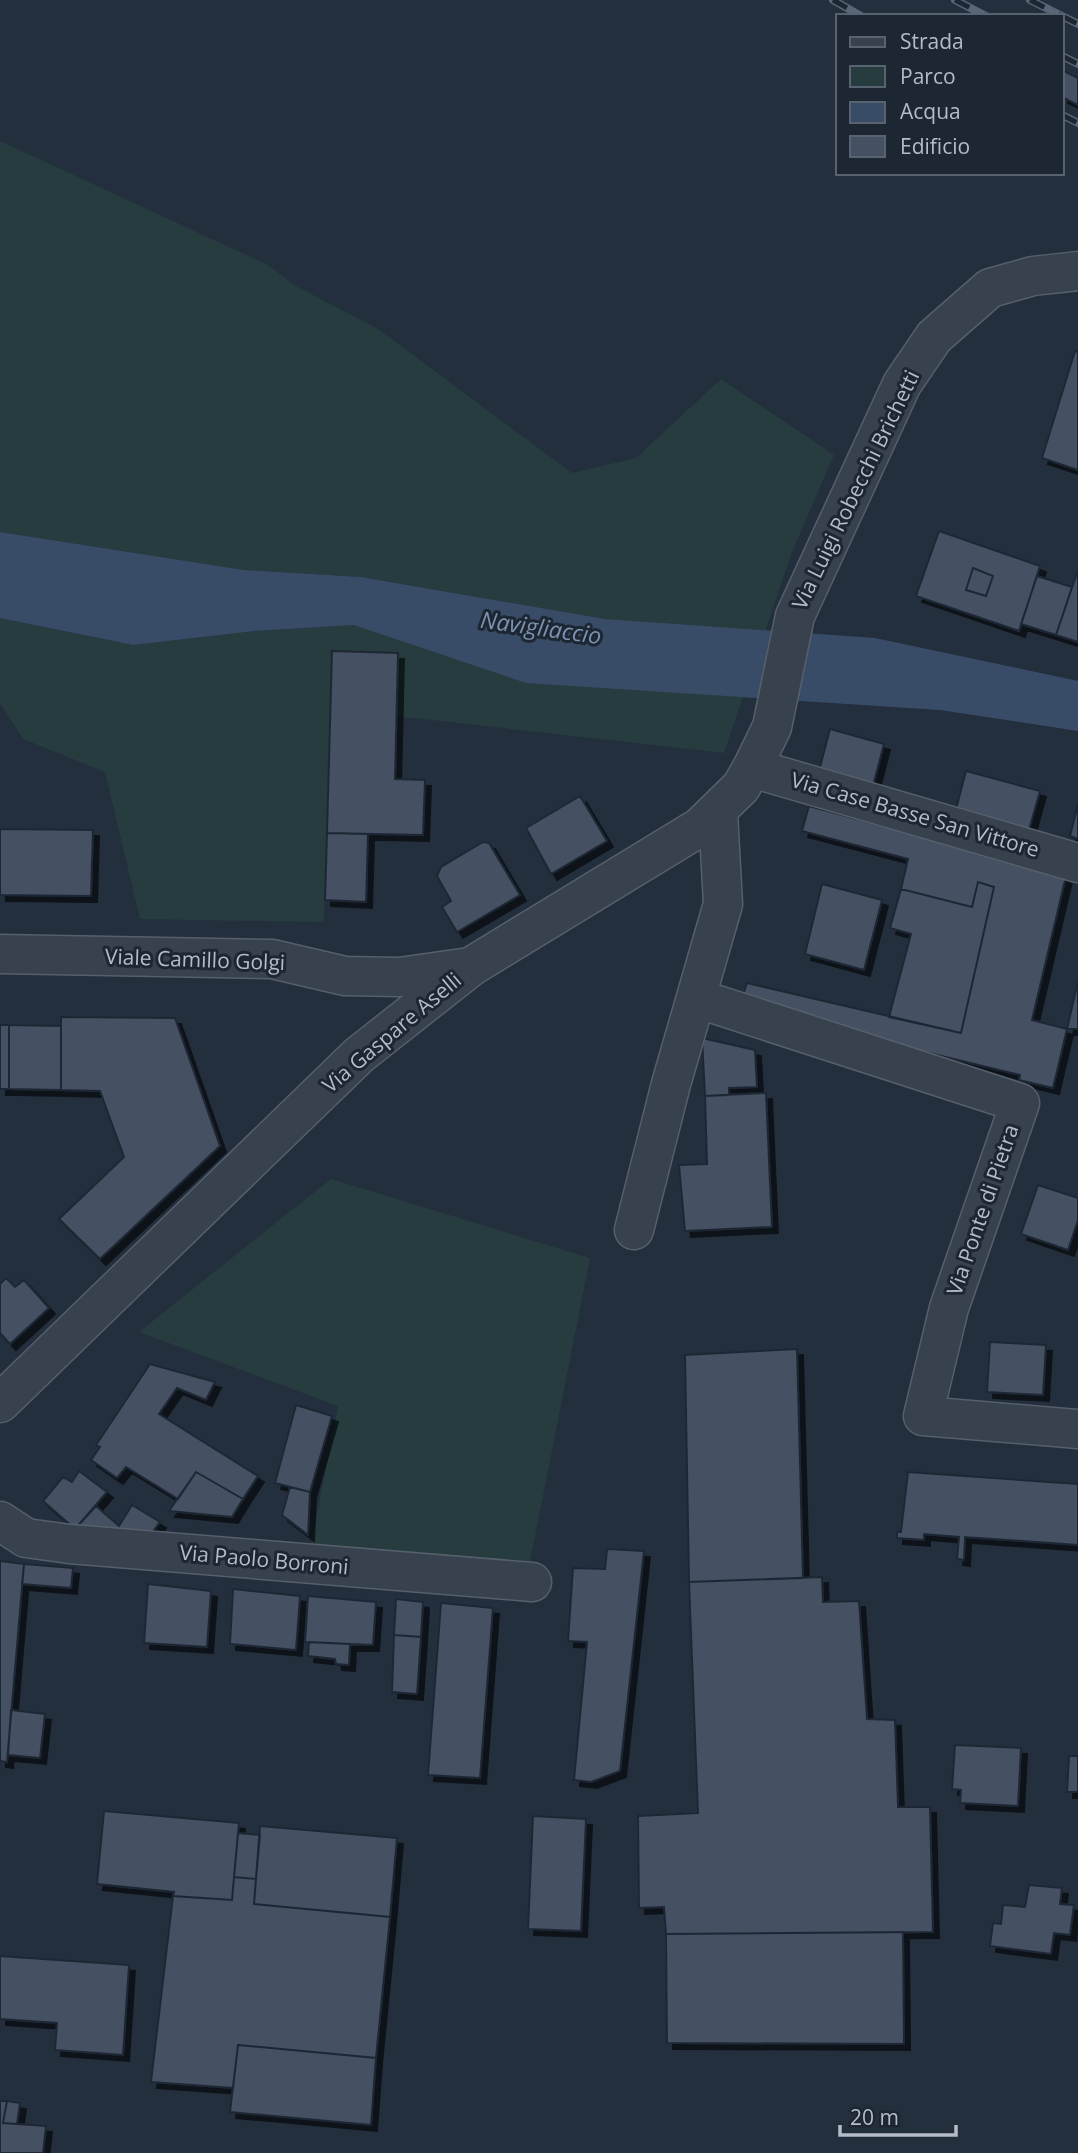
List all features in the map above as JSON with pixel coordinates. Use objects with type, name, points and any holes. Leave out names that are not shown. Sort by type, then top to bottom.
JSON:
[{"type":"street","name":"Via Luigi Robecchi Brichetti","points":[[772,727],[795,616],[902,384],[934,337],[990,288],[1033,276],[1078,271]]},
{"type":"street","name":"Via Gaspare Aselli","points":[[0,1403],[359,1055],[472,966],[718,813],[741,787],[772,727]]},
{"type":"street","name":"Via Case Basse San Vittore","points":[[752,768],[1078,863]]},
{"type":"street","points":[[634,1230],[723,904],[718,813]]},
{"type":"street","name":"Viale Camillo Golgi","points":[[0,954],[272,959],[345,976],[399,977],[472,966]]},
{"type":"street","name":"Via Ponte di Pietra","points":[[696,998],[1020,1103],[949,1308],[923,1416],[1078,1429]]},
{"type":"street","name":"Via Paolo Borroni","points":[[0,1521],[26,1538],[70,1544],[532,1582]]},
{"type":"green space","points":[[0,141],[268,265],[294,285],[378,329],[572,473],[636,458],[721,379],[834,455],[792,552],[765,632],[605,619],[361,577],[244,570],[0,532]]},
{"type":"green space","points":[[0,618],[133,645],[255,631],[354,625],[413,642],[665,691],[743,697],[724,753],[396,716],[332,651],[324,922],[140,919],[105,772],[23,739],[0,703]]},
{"type":"green space","points":[[331,1179],[590,1258],[530,1562],[309,1555],[338,1406],[139,1332]]},
{"type":"water","name":"Navigliaccio","points":[[0,532],[244,570],[361,577],[605,619],[875,638],[1078,681],[1078,731],[940,710],[526,683],[354,625],[255,631],[133,645],[0,618]]},
{"type":"building","points":[[1064,71],[1078,78],[1078,105],[1064,98]]},
{"type":"building","points":[[1075,351],[1078,352],[1078,470],[1042,458]]},
{"type":"building","points":[[939,531],[1040,566],[1019,631],[916,596]],"holes":[[[973,568],[993,576],[986,596],[966,590]]]},
{"type":"building","points":[[973,568],[993,576],[986,596],[966,590]]},
{"type":"building","points":[[1078,570],[1078,642],[1056,635]]},
{"type":"building","points":[[1037,576],[1072,587],[1056,635],[1021,624]]},
{"type":"building","points":[[332,651],[398,653],[395,779],[425,780],[423,835],[327,833]]},
{"type":"building","points":[[830,729],[884,744],[873,786],[819,771]]},
{"type":"building","points":[[966,771],[1040,791],[1029,830],[956,809]]},
{"type":"building","points":[[580,796],[607,841],[551,874],[526,828]]},
{"type":"building","points":[[1078,804],[1078,839],[1070,836]]},
{"type":"building","points":[[809,806],[1066,876],[1032,1020],[1067,1029],[1053,1088],[1019,1080],[1020,1075],[739,1007],[747,983],[961,1033],[994,887],[978,882],[972,907],[901,889],[908,859],[802,831]]},
{"type":"building","points":[[0,829],[93,830],[91,896],[0,895]]},
{"type":"building","points":[[327,833],[368,834],[366,902],[325,900]]},
{"type":"building","points":[[483,842],[489,843],[520,895],[457,932],[442,907],[451,901],[437,876],[441,867]]},
{"type":"building","points":[[978,882],[994,887],[961,1033],[889,1017],[911,934],[890,928],[901,889],[972,907]]},
{"type":"building","points":[[822,884],[882,900],[864,970],[805,954]]},
{"type":"building","points":[[1078,981],[1078,1029],[1067,1029]]},
{"type":"building","points":[[61,1017],[175,1018],[220,1146],[100,1259],[59,1219],[124,1157],[100,1091],[61,1090]]},
{"type":"building","points":[[0,1025],[9,1025],[9,1089],[0,1089]]},
{"type":"building","points":[[9,1025],[61,1026],[61,1090],[9,1089]]},
{"type":"building","points":[[702,1038],[755,1050],[757,1087],[729,1088],[729,1095],[705,1096]]},
{"type":"building","points":[[766,1093],[772,1227],[685,1231],[679,1165],[707,1164],[705,1096]]},
{"type":"building","points":[[1038,1185],[1078,1198],[1078,1220],[1068,1250],[1021,1234]]},
{"type":"building","points":[[6,1278],[15,1287],[24,1280],[49,1308],[10,1344],[0,1333],[0,1284]]},
{"type":"building","points":[[990,1342],[1046,1345],[1043,1395],[987,1392]]},
{"type":"building","points":[[797,1349],[803,1578],[689,1582],[685,1355]]},
{"type":"building","points":[[150,1364],[215,1382],[206,1400],[177,1388],[159,1414],[258,1476],[243,1499],[196,1472],[178,1499],[126,1467],[117,1478],[91,1460],[100,1447],[96,1445]]},
{"type":"building","points":[[296,1405],[332,1416],[310,1492],[275,1483]]},
{"type":"building","points":[[79,1471],[107,1492],[75,1529],[43,1501],[63,1477],[72,1482]]},
{"type":"building","points":[[196,1472],[243,1499],[232,1517],[169,1511]]},
{"type":"building","points":[[908,1472],[1078,1484],[1078,1545],[965,1537],[964,1560],[957,1559],[959,1537],[924,1534],[924,1540],[897,1538],[897,1532],[901,1532]]},
{"type":"building","points":[[290,1487],[310,1492],[308,1535],[282,1515]]},
{"type":"building","points":[[132,1505],[160,1522],[145,1542],[75,1529],[96,1506],[119,1526]]},
{"type":"building","points":[[607,1549],[644,1551],[620,1771],[591,1782],[574,1780],[587,1642],[568,1641],[573,1568],[605,1569]]},
{"type":"building","points":[[0,1561],[24,1564],[7,1762],[0,1761]]},
{"type":"building","points":[[24,1564],[73,1568],[71,1588],[22,1584]]},
{"type":"building","points":[[822,1577],[823,1602],[859,1601],[867,1719],[895,1720],[898,1807],[930,1807],[933,1932],[666,1934],[664,1907],[639,1908],[638,1816],[698,1813],[689,1582]]},
{"type":"building","points":[[148,1584],[211,1591],[207,1647],[144,1643]]},
{"type":"building","points":[[233,1589],[300,1596],[296,1650],[230,1644]]},
{"type":"building","points":[[308,1596],[376,1602],[373,1645],[305,1642]]},
{"type":"building","points":[[396,1599],[423,1602],[421,1637],[394,1635]]},
{"type":"building","points":[[441,1603],[493,1608],[480,1778],[428,1775]]},
{"type":"building","points":[[394,1635],[421,1637],[417,1694],[392,1692]]},
{"type":"building","points":[[309,1642],[350,1644],[349,1665],[336,1664],[335,1659],[308,1656]]},
{"type":"building","points":[[11,1710],[45,1714],[40,1758],[8,1755]]},
{"type":"building","points":[[955,1745],[1021,1748],[1018,1806],[960,1803],[961,1790],[952,1789]]},
{"type":"building","points":[[1069,1756],[1078,1756],[1078,1792],[1067,1792]]},
{"type":"building","points":[[104,1811],[239,1823],[232,1900],[173,1896],[174,1892],[97,1884]]},
{"type":"building","points":[[533,1816],[586,1819],[581,1931],[528,1929]]},
{"type":"building","points":[[260,1826],[397,1838],[390,1917],[254,1904]]},
{"type":"building","points":[[238,1833],[260,1835],[256,1879],[234,1877]]},
{"type":"building","points":[[234,1877],[256,1879],[254,1904],[390,1917],[376,2058],[238,2045],[233,2088],[151,2082],[173,1896],[232,1900]]},
{"type":"building","points":[[1029,1885],[1062,1888],[1060,1904],[1074,1905],[1070,1935],[1054,1933],[1051,1954],[990,1946],[993,1923],[1001,1924],[1003,1905],[1025,1907]]},
{"type":"building","points":[[903,1932],[904,2044],[667,2043],[666,1934]]},
{"type":"building","points":[[0,1956],[129,1965],[123,2055],[55,2050],[57,2023],[0,2019]]},
{"type":"building","points":[[238,2045],[376,2058],[371,2125],[230,2112]]},
{"type":"building","points":[[0,2101],[7,2101],[3,2123],[46,2126],[43,2153],[0,2153]]},
{"type":"building","points":[[7,2101],[20,2103],[17,2124],[3,2123]]},
{"type":"railway","points":[[833,0],[858,14]]},
{"type":"railway","points":[[955,0],[982,14]]},
{"type":"railway","points":[[1030,0],[1058,14]]},
{"type":"railway","points":[[1064,17],[1078,24]]},
{"type":"railway","points":[[1064,57],[1078,64]]},
{"type":"railway","points":[[1064,116],[1078,123]]}]
